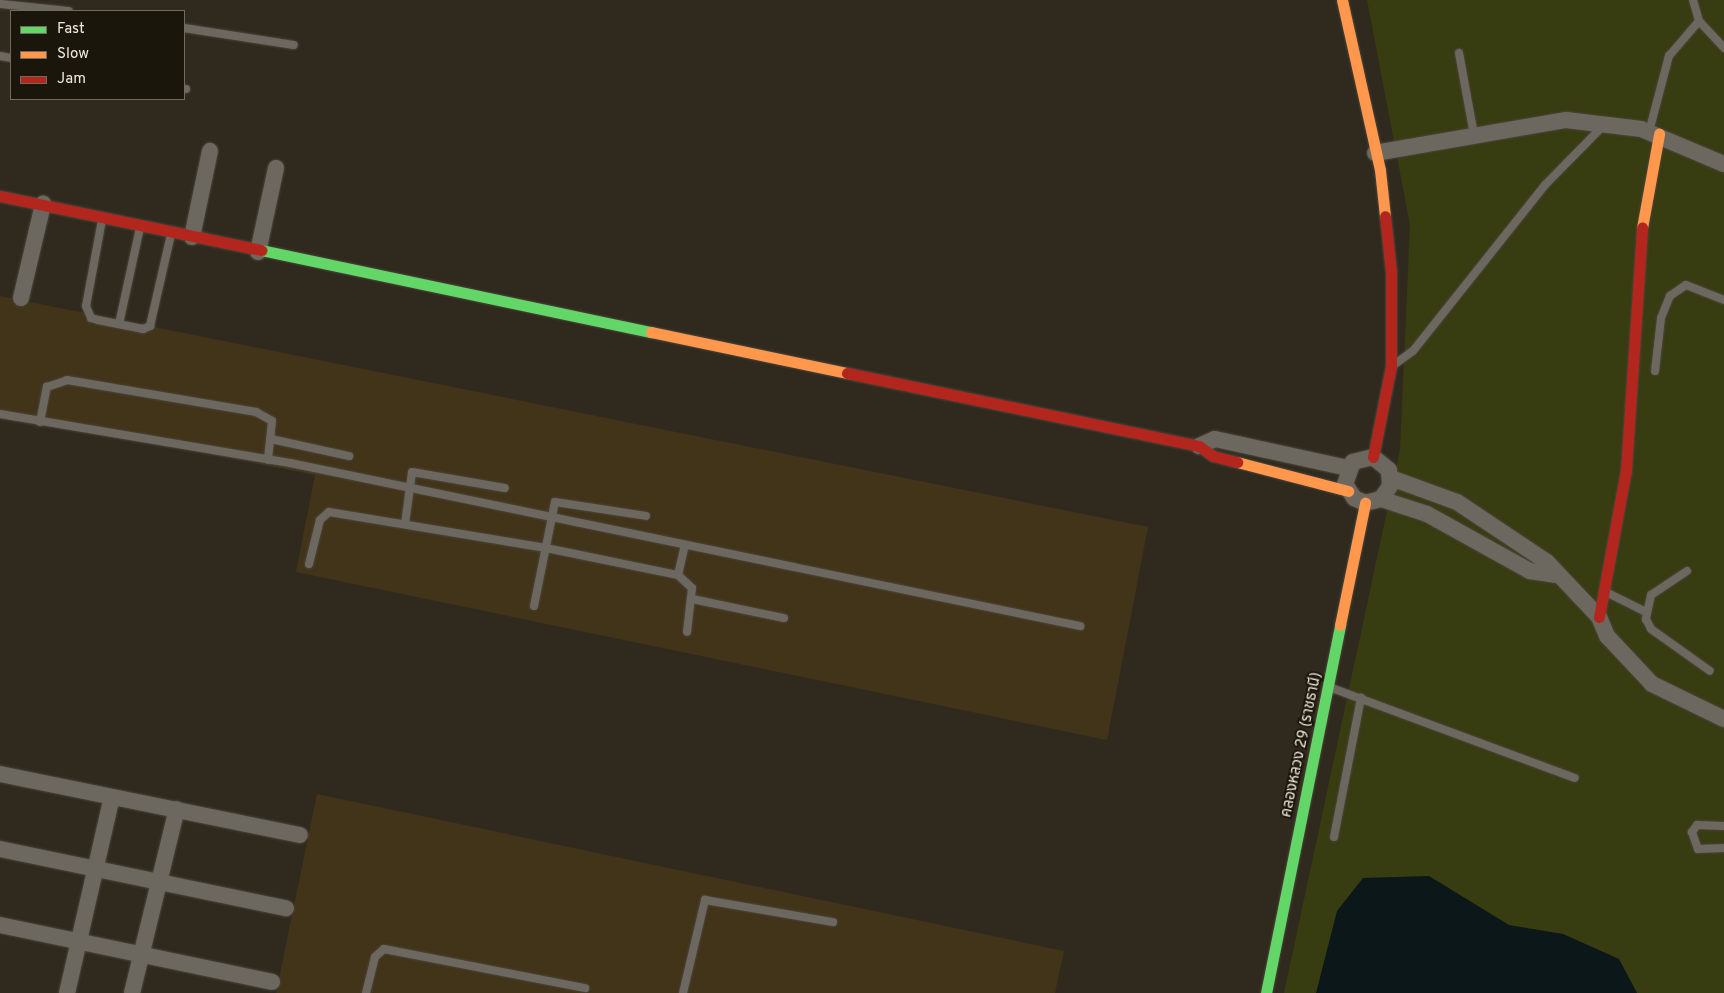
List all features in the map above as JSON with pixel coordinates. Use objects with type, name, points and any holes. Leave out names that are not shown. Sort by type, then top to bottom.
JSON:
[{"type":"street","points":[[1342,0],[1375,153],[1391,272],[1391,366],[1374,457]]},
{"type":"street","points":[[1375,153],[1566,120],[1607,122],[1654,133],[1724,164]]},
{"type":"street","points":[[1599,617],[1626,470],[1644,200],[1654,133]]},
{"type":"street","points":[[192,237],[210,151]]},
{"type":"street","points":[[258,252],[276,168]]},
{"type":"street","points":[[0,196],[258,252],[1199,446],[1213,456],[1348,491],[1373,501],[1426,514],[1530,571],[1555,574]]},
{"type":"street","points":[[21,298],[43,204]]},
{"type":"street","points":[[1199,446],[1215,439],[1348,468],[1363,457],[1374,457],[1383,462],[1391,478],[1457,502],[1547,562],[1555,574],[1599,617],[1608,636],[1652,684],[1724,719]]},
{"type":"street","points":[[1348,468],[1348,491]]},
{"type":"street","points":[[1373,501],[1391,478]]},
{"type":"street","name":"คลองหลวง 29 (ราชธานี)","points":[[1266,993],[1329,686],[1373,501]]},
{"type":"street","points":[[0,774],[300,835]]},
{"type":"street","points":[[67,993],[112,797]]},
{"type":"street","points":[[132,993],[177,810]]},
{"type":"street","points":[[0,849],[286,908]]},
{"type":"street","points":[[0,925],[272,982]]},
{"type":"lane","points":[[1693,0],[1699,21],[1724,48]]},
{"type":"lane","points":[[0,4],[59,10]]},
{"type":"lane","points":[[1654,133],[1669,56],[1699,21]]},
{"type":"lane","points":[[185,28],[294,44]]},
{"type":"lane","points":[[1459,53],[1474,135]]},
{"type":"lane","points":[[1391,366],[1413,351],[1545,185],[1607,122]]},
{"type":"lane","points":[[103,217],[86,306],[91,318],[143,329],[154,320],[172,232]]},
{"type":"lane","points":[[119,324],[141,226]]},
{"type":"lane","points":[[1655,371],[1661,318],[1670,296],[1686,285],[1724,300]]},
{"type":"lane","points":[[40,422],[47,387],[67,380],[256,412],[272,421],[272,439],[268,460]]},
{"type":"lane","points":[[0,414],[268,460],[1080,626]]},
{"type":"lane","points":[[272,439],[349,456]]},
{"type":"lane","points":[[405,524],[408,488],[412,472],[419,471],[506,488]]},
{"type":"lane","points":[[534,606],[551,517],[558,500],[646,516]]},
{"type":"lane","points":[[310,564],[324,512],[546,548],[678,575],[692,588],[687,632]]},
{"type":"lane","points":[[678,575],[685,545]]},
{"type":"lane","points":[[1644,611],[1660,586],[1687,571]]},
{"type":"lane","points":[[1604,590],[1644,611],[1651,630],[1710,671]]},
{"type":"lane","points":[[692,599],[784,618]]},
{"type":"lane","points":[[1329,686],[1575,778]]},
{"type":"lane","points":[[1334,837],[1361,698]]},
{"type":"lane","points":[[1724,826],[1697,825],[1692,832],[1698,849],[1724,848]]},
{"type":"lane","points":[[683,993],[704,900],[833,922]]},
{"type":"lane","points":[[366,993],[374,957],[384,949],[585,988]]},
{"type":"shaded area","points":[[0,296],[1148,527],[1107,740],[296,572],[315,475],[0,412]]},
{"type":"shaded area","points":[[317,794],[1064,951],[1055,993],[276,993]]},
{"type":"shaded area","points":[[1429,876],[1509,925],[1563,934],[1619,959],[1637,993],[1316,993],[1337,911],[1363,878]]},
{"type":"green space","points":[[1367,0],[1724,0],[1724,993],[1284,993],[1400,450],[1410,225]]},
{"type":"traffic: fast","points":[[261,250],[651,332]]},
{"type":"traffic: fast","points":[[1266,993],[1340,625]]},
{"type":"traffic: slow","points":[[1342,0],[1380,170],[1385,216]]},
{"type":"traffic: slow","points":[[1642,228],[1659,134]]},
{"type":"traffic: slow","points":[[651,332],[847,373]]},
{"type":"traffic: slow","points":[[1237,462],[1348,491]]},
{"type":"traffic: slow","points":[[1340,625],[1365,503]]},
{"type":"traffic: jam","points":[[0,196],[261,250]]},
{"type":"traffic: jam","points":[[1373,457],[1391,366],[1391,272],[1385,216]]},
{"type":"traffic: jam","points":[[1599,617],[1626,470],[1642,228]]},
{"type":"traffic: jam","points":[[847,373],[1199,446],[1213,456],[1237,462]]}]
